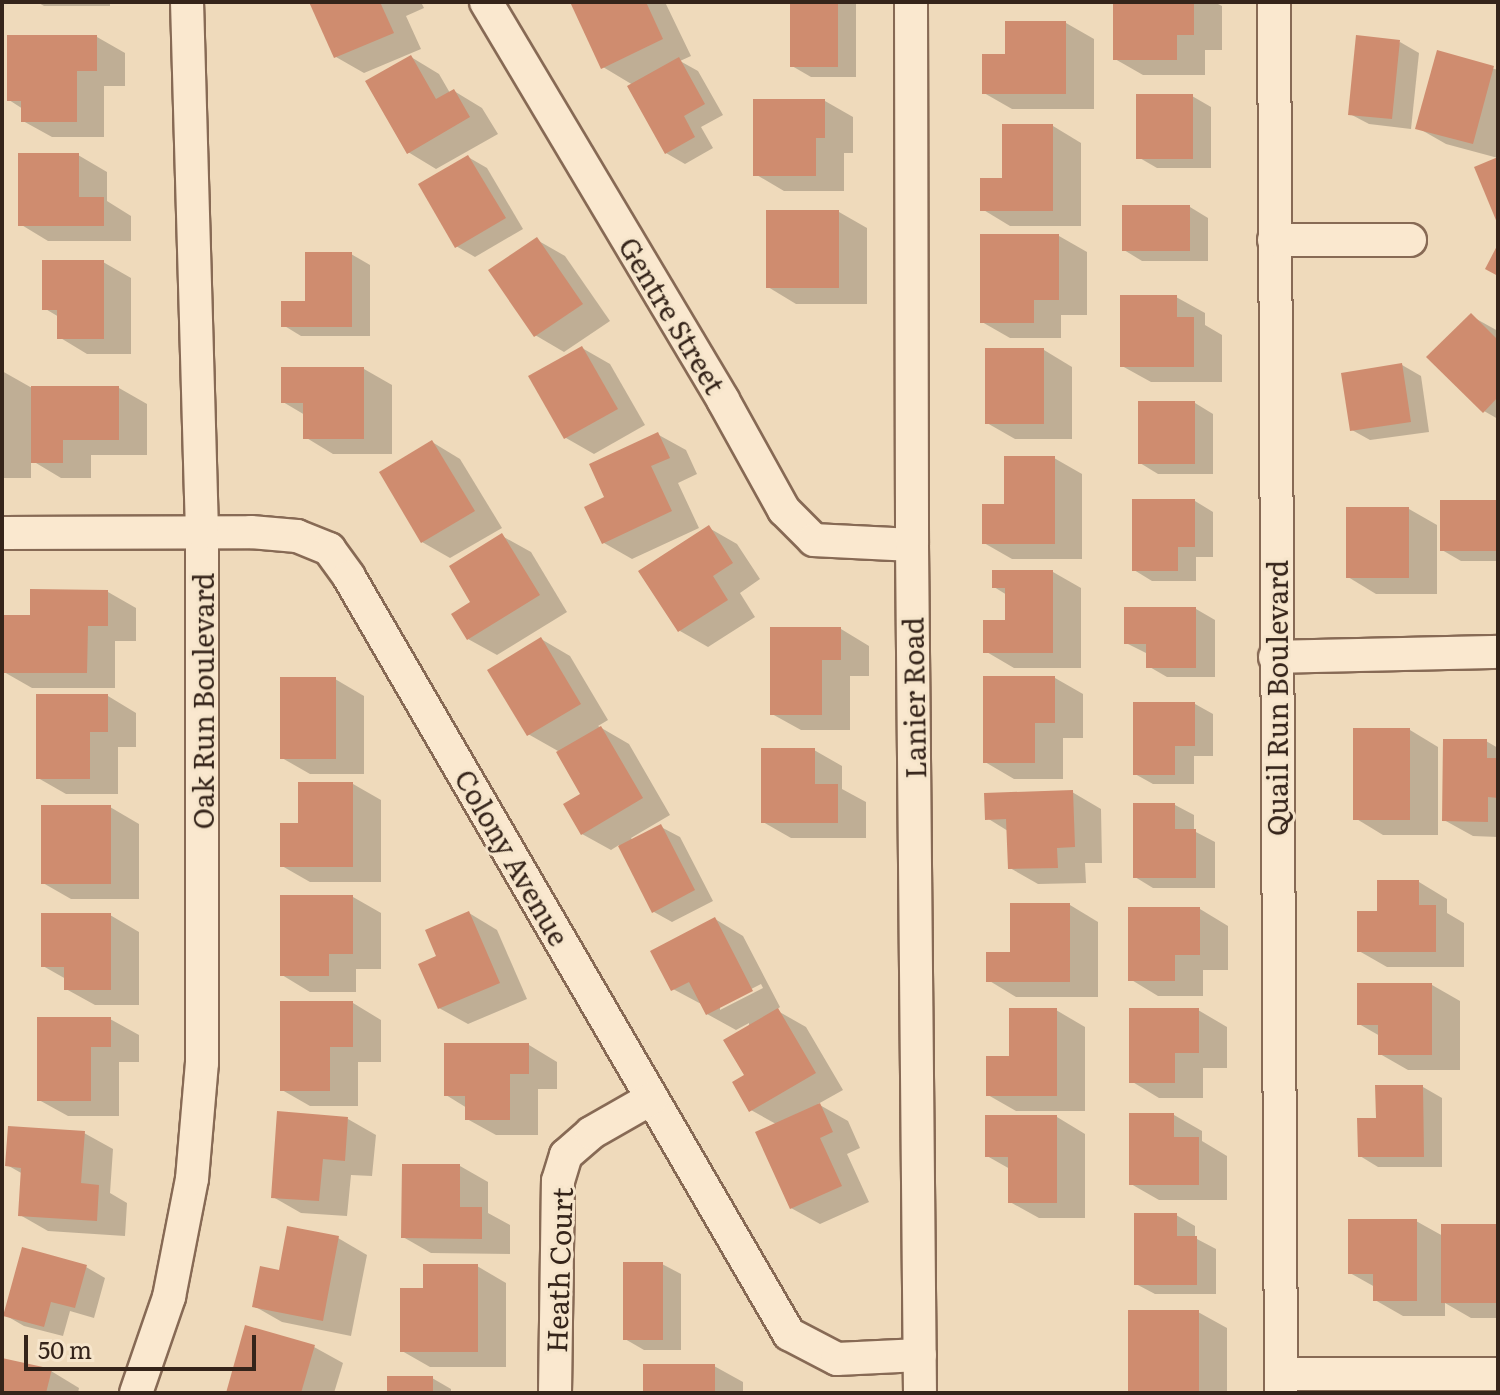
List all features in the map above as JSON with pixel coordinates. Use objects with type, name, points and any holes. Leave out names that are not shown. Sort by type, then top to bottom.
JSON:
[{"type":"street","name":"Oak Run Boulevard","points":[[136,1393],[172,1282],[192,1179],[202,1063],[202,532],[187,2]]},
{"type":"street","name":"Gentre Street","points":[[486,2],[723,400],[784,510],[814,540],[912,545]]},
{"type":"street","name":"Lanier Road","points":[[911,2],[912,545],[920,1393]]},
{"type":"street","name":"Quail Run Boulevard","points":[[1274,2],[1281,1384]]},
{"type":"street","points":[[1274,240],[1410,240]]},
{"type":"street","name":"Colony Avenue","points":[[2,533],[202,532],[297,536],[329,549],[349,577],[789,1334],[837,1359],[920,1355]]},
{"type":"street","points":[[1275,657],[1498,652]]},
{"type":"street","name":"Heath Court","points":[[555,1393],[558,1181],[566,1155],[591,1133],[652,1098]]},
{"type":"street","points":[[1281,1384],[1498,1374]]},
{"type":"building","points":[[309,2],[380,2],[394,33],[334,58]]},
{"type":"building","points":[[570,2],[646,2],[663,39],[601,69]]},
{"type":"building","points":[[790,2],[838,2],[838,67],[790,67]]},
{"type":"building","points":[[1113,2],[1194,2],[1194,35],[1177,35],[1177,60],[1113,60]]},
{"type":"building","points":[[1005,21],[1066,21],[1066,94],[982,94],[982,54],[1005,54]]},
{"type":"building","points":[[7,35],[97,35],[97,71],[77,71],[77,122],[21,122],[21,101],[7,101]]},
{"type":"building","points":[[1356,35],[1400,40],[1392,119],[1348,115]]},
{"type":"building","points":[[1437,50],[1494,66],[1473,144],[1415,129]]},
{"type":"building","points":[[411,55],[436,99],[454,89],[470,117],[407,154],[365,81]]},
{"type":"building","points":[[679,57],[705,104],[684,116],[695,137],[665,154],[627,86]]},
{"type":"building","points":[[1136,94],[1193,94],[1193,159],[1136,159]]},
{"type":"building","points":[[753,99],[825,99],[825,138],[816,138],[816,176],[753,176]]},
{"type":"building","points":[[1002,124],[1053,124],[1053,211],[980,211],[980,178],[1002,178]]},
{"type":"building","points":[[18,153],[79,153],[79,197],[104,197],[104,226],[18,226]]},
{"type":"building","points":[[468,155],[506,218],[455,248],[418,184]]},
{"type":"building","points":[[1498,157],[1498,225],[1474,167]]},
{"type":"building","points":[[1122,205],[1190,205],[1190,251],[1122,251]]},
{"type":"building","points":[[766,210],[839,210],[839,288],[766,288]]},
{"type":"building","points":[[980,234],[1059,234],[1059,300],[1034,300],[1034,323],[980,323]]},
{"type":"building","points":[[537,237],[583,304],[534,337],[488,270]]},
{"type":"building","points":[[1498,244],[1498,276],[1485,269]]},
{"type":"building","points":[[305,252],[352,252],[352,327],[281,327],[281,301],[305,301]]},
{"type":"building","points":[[42,260],[104,260],[104,339],[57,339],[57,310],[42,310]]},
{"type":"building","points":[[1120,295],[1177,295],[1177,317],[1194,317],[1194,367],[1120,367]]},
{"type":"building","points":[[1471,313],[1498,340],[1498,397],[1483,413],[1426,357]]},
{"type":"building","points":[[582,346],[618,409],[564,439],[528,376]]},
{"type":"building","points":[[985,348],[1044,348],[1044,424],[985,424]]},
{"type":"building","points":[[1402,363],[1411,422],[1350,431],[1341,373]]},
{"type":"building","points":[[281,367],[364,367],[364,439],[303,439],[303,403],[281,403]]},
{"type":"building","points":[[31,386],[119,386],[119,440],[63,440],[63,463],[31,463]]},
{"type":"building","points":[[1138,401],[1195,401],[1195,464],[1138,464]]},
{"type":"building","points":[[658,432],[670,458],[651,466],[672,511],[602,544],[584,507],[604,497],[589,464]]},
{"type":"building","points":[[432,440],[475,511],[421,543],[379,472]]},
{"type":"building","points":[[1004,456],[1055,456],[1055,544],[982,544],[982,504],[1004,504]]},
{"type":"building","points":[[1132,499],[1195,499],[1195,547],[1178,547],[1178,571],[1132,571]]},
{"type":"building","points":[[1440,500],[1498,500],[1498,551],[1440,551]]},
{"type":"building","points":[[1346,507],[1409,507],[1409,578],[1346,578]]},
{"type":"building","points":[[709,525],[733,563],[713,576],[728,600],[678,632],[638,571]]},
{"type":"building","points":[[502,533],[540,595],[467,640],[451,614],[470,602],[449,566]]},
{"type":"building","points":[[992,570],[1053,570],[1053,653],[983,653],[983,620],[1005,620],[1005,588],[992,588]]},
{"type":"building","points":[[30,589],[108,590],[108,626],[88,626],[87,673],[2,673],[2,615],[30,615]]},
{"type":"building","points":[[1124,607],[1196,607],[1196,668],[1146,668],[1146,644],[1124,644]]},
{"type":"building","points":[[770,627],[841,627],[841,660],[822,660],[822,715],[770,715]]},
{"type":"building","points":[[541,637],[581,704],[527,736],[487,670]]},
{"type":"building","points":[[983,676],[1055,676],[1055,723],[1035,723],[1035,763],[983,763]]},
{"type":"building","points":[[280,677],[336,677],[336,759],[280,759]]},
{"type":"building","points":[[36,694],[108,694],[108,732],[90,732],[90,779],[36,779]]},
{"type":"building","points":[[1133,702],[1195,702],[1195,746],[1175,746],[1175,775],[1133,775]]},
{"type":"building","points":[[601,726],[643,798],[581,835],[563,804],[580,794],[556,752]]},
{"type":"building","points":[[1353,728],[1410,728],[1410,820],[1353,820]]},
{"type":"building","points":[[1443,739],[1487,739],[1487,758],[1498,758],[1498,798],[1488,797],[1488,822],[1442,821]]},
{"type":"building","points":[[761,748],[815,748],[815,784],[838,784],[838,823],[761,823]]},
{"type":"building","points":[[298,782],[353,782],[353,867],[280,867],[280,823],[298,823]]},
{"type":"building","points":[[1073,790],[1075,847],[1057,848],[1058,868],[1008,869],[1006,819],[985,820],[984,793]]},
{"type":"building","points":[[1133,803],[1175,803],[1175,829],[1196,829],[1196,878],[1133,878]]},
{"type":"building","points":[[41,805],[111,805],[111,884],[41,884]]},
{"type":"building","points":[[661,824],[695,890],[652,913],[618,846]]},
{"type":"building","points":[[1377,880],[1419,880],[1419,905],[1436,905],[1436,952],[1357,952],[1357,911],[1377,911]]},
{"type":"building","points":[[280,895],[353,895],[353,954],[329,954],[329,976],[280,976]]},
{"type":"building","points":[[1010,903],[1070,903],[1070,982],[986,982],[986,952],[1010,952]]},
{"type":"building","points":[[1128,907],[1200,907],[1200,955],[1175,955],[1175,981],[1128,981]]},
{"type":"building","points":[[469,911],[500,983],[438,1009],[418,964],[436,956],[425,930]]},
{"type":"building","points":[[41,913],[111,913],[111,990],[64,990],[64,967],[41,967]]},
{"type":"building","points":[[715,917],[753,991],[706,1015],[689,982],[671,991],[650,951]]},
{"type":"building","points":[[1357,983],[1432,983],[1432,1055],[1378,1055],[1378,1025],[1357,1025]]},
{"type":"building","points":[[280,1001],[353,1001],[353,1047],[330,1047],[330,1091],[280,1091]]},
{"type":"building","points":[[778,1008],[816,1073],[749,1112],[732,1082],[744,1075],[723,1040]]},
{"type":"building","points":[[1009,1008],[1057,1008],[1057,1096],[986,1096],[986,1056],[1009,1056]]},
{"type":"building","points":[[1129,1008],[1199,1008],[1199,1053],[1175,1053],[1175,1083],[1129,1083]]},
{"type":"building","points":[[37,1017],[111,1017],[111,1047],[91,1047],[91,1101],[37,1101]]},
{"type":"building","points":[[444,1043],[529,1043],[529,1074],[510,1074],[510,1120],[465,1120],[465,1096],[444,1096]]},
{"type":"building","points":[[1375,1085],[1423,1085],[1424,1157],[1358,1157],[1357,1118],[1376,1118]]},
{"type":"building","points":[[820,1103],[833,1132],[820,1138],[842,1186],[790,1209],[755,1132]]},
{"type":"building","points":[[277,1111],[348,1117],[345,1161],[323,1159],[319,1201],[271,1198]]},
{"type":"building","points":[[1129,1113],[1174,1113],[1174,1137],[1199,1137],[1199,1185],[1129,1185]]},
{"type":"building","points":[[985,1115],[1057,1115],[1057,1203],[1008,1203],[1008,1157],[985,1157]]},
{"type":"building","points":[[8,1126],[85,1131],[81,1183],[99,1185],[97,1221],[18,1216],[21,1168],[5,1166]]},
{"type":"building","points":[[402,1164],[460,1164],[460,1207],[482,1207],[482,1239],[401,1238]]},
{"type":"building","points":[[1134,1213],[1177,1213],[1177,1236],[1197,1236],[1197,1285],[1134,1285]]},
{"type":"building","points":[[1348,1219],[1417,1219],[1417,1301],[1373,1301],[1373,1274],[1348,1274]]},
{"type":"building","points":[[1441,1224],[1498,1224],[1498,1303],[1441,1303]]},
{"type":"building","points":[[287,1226],[339,1236],[323,1321],[252,1307],[260,1266],[279,1270]]},
{"type":"building","points":[[22,1247],[87,1265],[75,1308],[51,1302],[44,1327],[3,1316]]},
{"type":"building","points":[[623,1262],[663,1262],[663,1340],[623,1340]]},
{"type":"building","points":[[423,1264],[478,1264],[478,1352],[400,1352],[400,1288],[423,1288]]},
{"type":"building","points":[[1128,1310],[1199,1310],[1199,1392],[1128,1392]]},
{"type":"building","points":[[245,1325],[315,1345],[301,1393],[226,1393]]},
{"type":"building","points":[[2,1358],[52,1369],[46,1393],[2,1393]]},
{"type":"building","points":[[643,1364],[715,1364],[715,1393],[643,1393]]},
{"type":"building","points":[[387,1376],[433,1376],[433,1393],[387,1393]]}]
